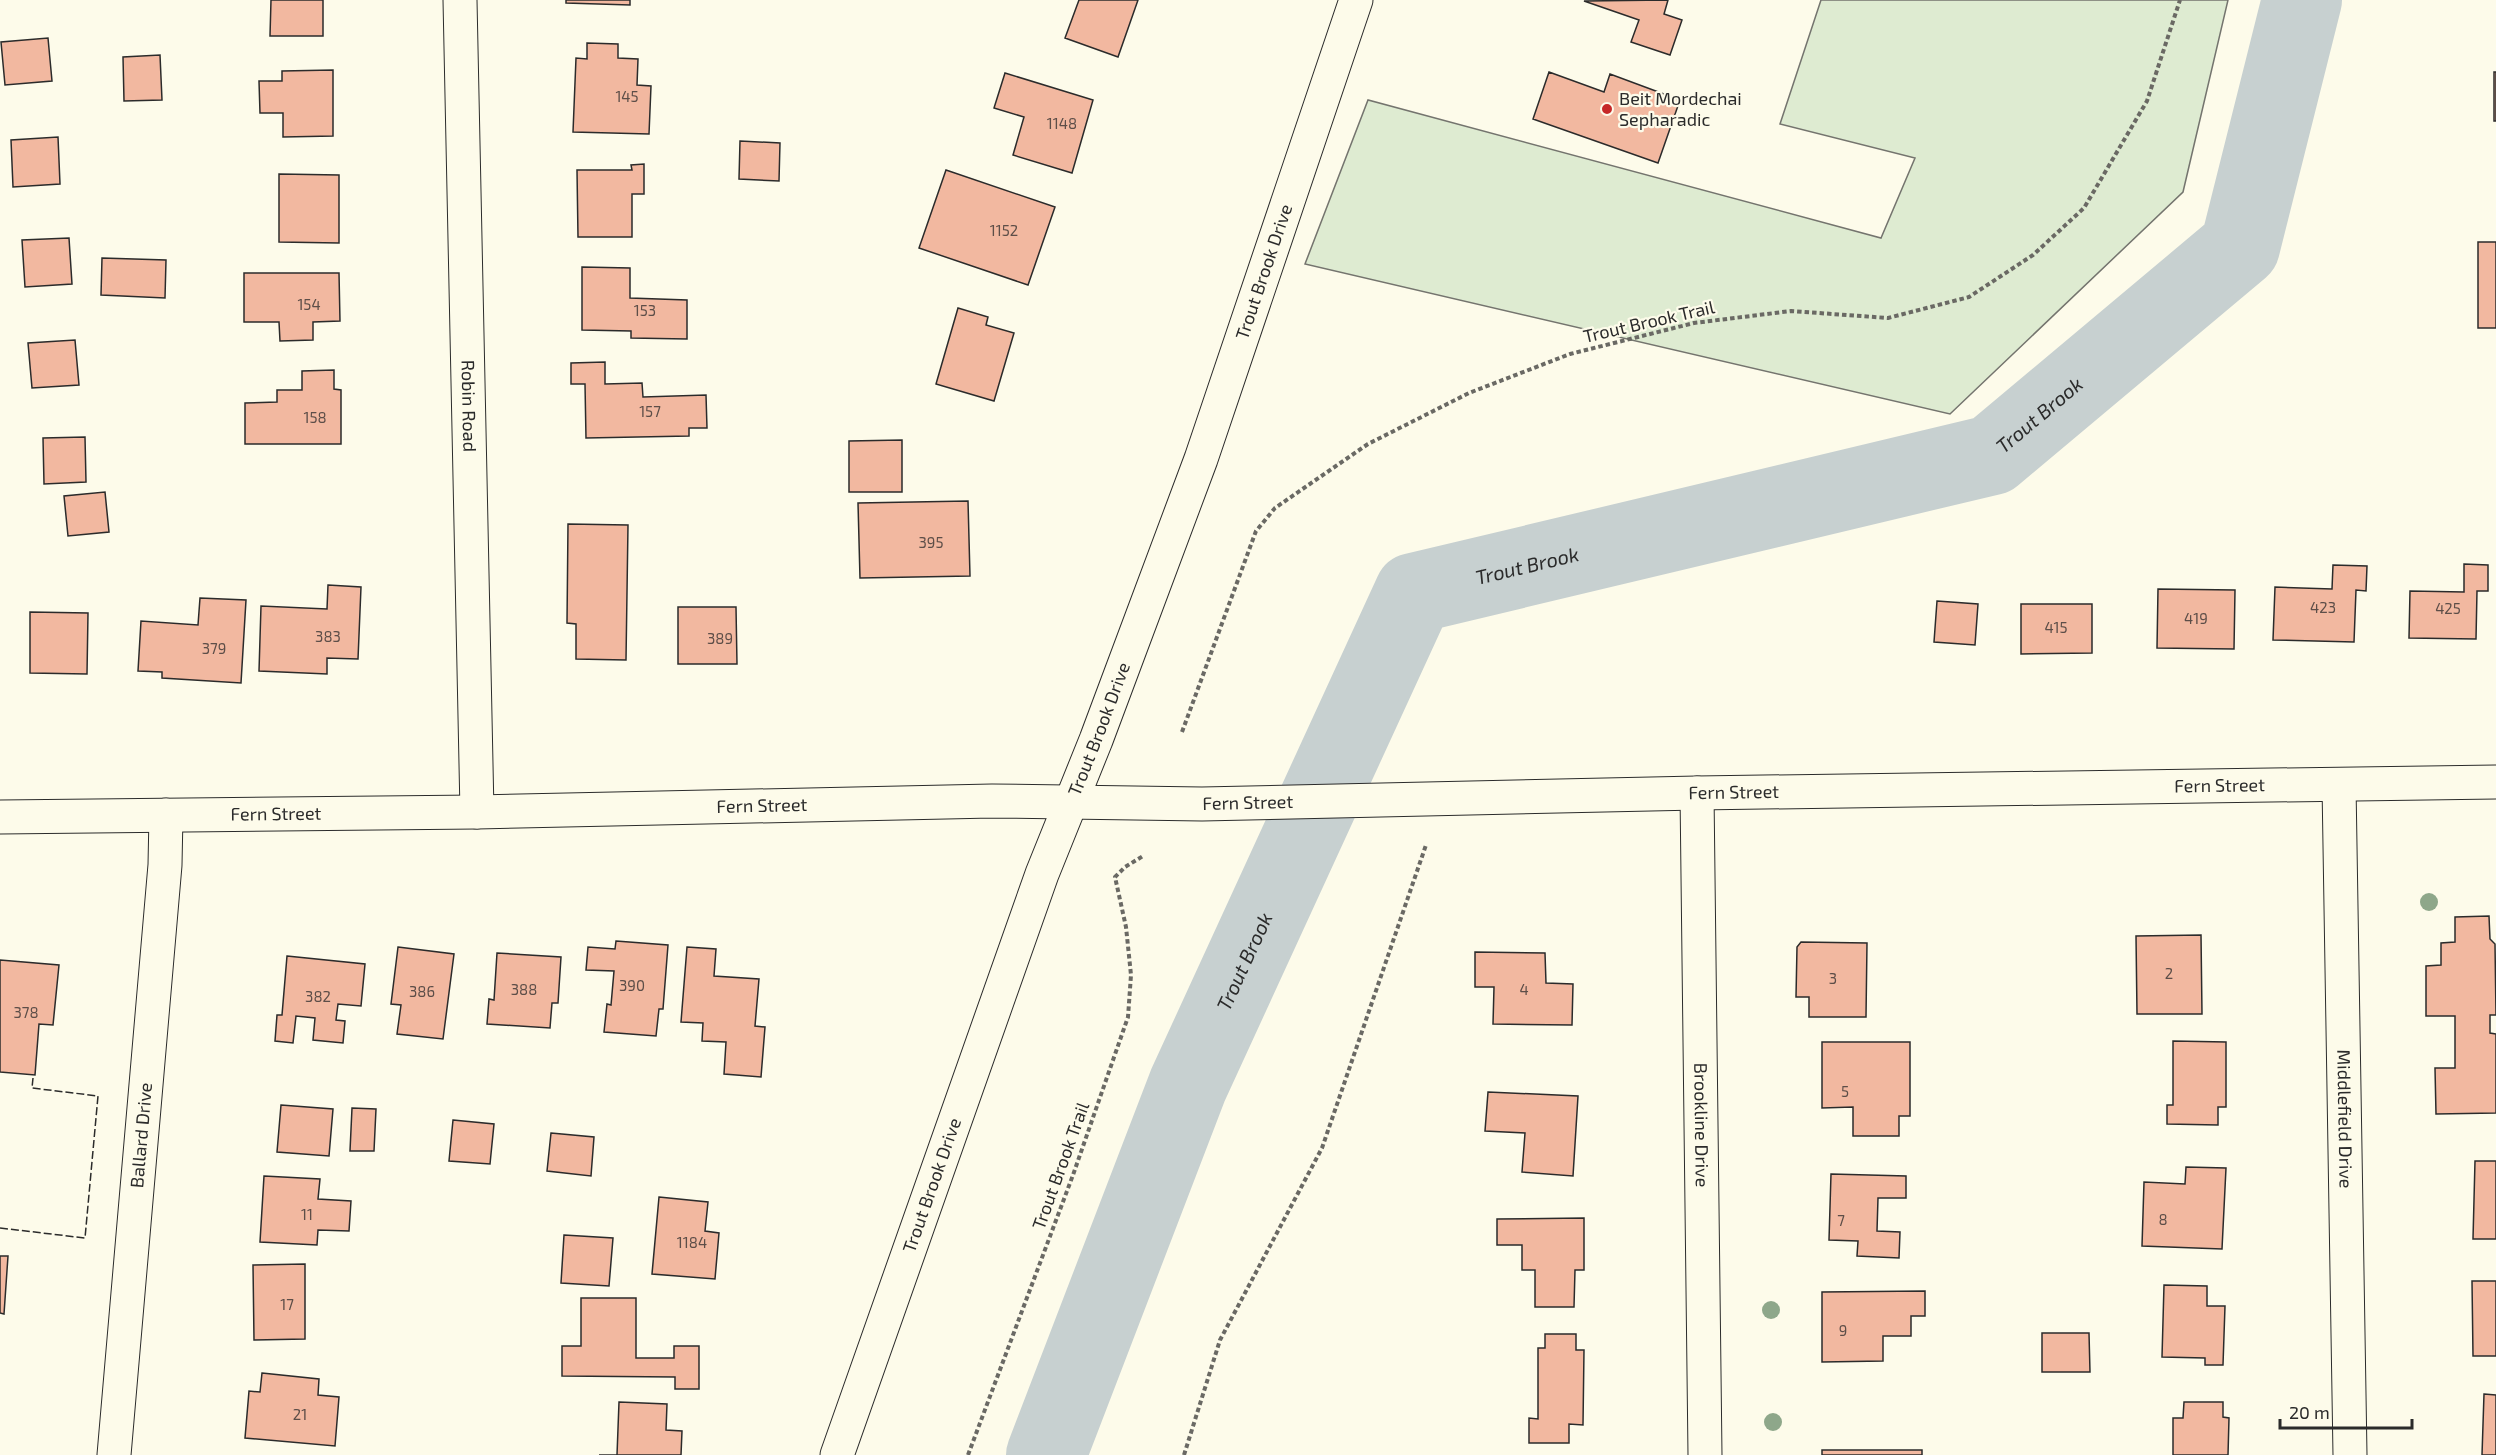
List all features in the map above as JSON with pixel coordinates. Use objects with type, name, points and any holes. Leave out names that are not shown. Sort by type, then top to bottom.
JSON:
[{"type":"street","name":"Robin Road","points":[[460,0],[477,812]]},
{"type":"street","name":"Trout Brook Drive","points":[[837,1455],[1038,885],[1096,740],[1201,459],[1356,0]]},
{"type":"street","name":"Fern Street","points":[[0,817],[477,812],[980,801],[1202,804],[1697,793],[2496,782]]},
{"type":"street","name":"Middlefield Drive","points":[[2339,785],[2350,1455]]},
{"type":"street","name":"Brookline Drive","points":[[1697,793],[1705,1455]]},
{"type":"street","name":"Ballard Drive","points":[[114,1455],[165,865],[166,815]]},
{"type":"path","name":"Trout Brook Trail","points":[[1182,732],[1256,531],[1275,508],[1368,444],[1469,393],[1570,354],[1694,323],[1791,311],[1888,318],[1969,297],[2033,255],[2084,208],[2147,100],[2180,0]]},
{"type":"path","points":[[1184,1455],[1220,1340],[1322,1148],[1426,845]]},
{"type":"path","name":"Trout Brook Trail","points":[[968,1455],[1073,1175],[1128,1017],[1131,975],[1126,927],[1115,877],[1125,867],[1143,856]]},
{"type":"green space","points":[[1821,0],[2228,0],[2183,192],[1950,414],[1305,264],[1368,100],[1881,238],[1915,158],[1780,124]]},
{"type":"building","points":[[271,0],[323,0],[323,36],[270,36]]},
{"type":"building","points":[[566,0],[630,0],[630,5],[566,3]]},
{"type":"building","points":[[1079,0],[1138,0],[1118,57],[1065,38]]},
{"type":"building","points":[[1668,0],[1664,14],[1682,20],[1670,55],[1631,42],[1639,20],[1584,1]]},
{"type":"building","points":[[48,38],[52,81],[5,85],[1,42]]},
{"type":"building","points":[[587,43],[618,44],[618,58],[638,59],[637,85],[651,86],[649,134],[573,132],[576,58],[587,59]]},
{"type":"building","points":[[160,55],[162,100],[124,101],[123,57]]},
{"type":"building","points":[[333,70],[333,136],[283,137],[283,113],[260,113],[259,81],[282,81],[282,71]]},
{"type":"building","name":"Beit Mordechai Sepharadic","points":[[1549,72],[1604,92],[1610,74],[1680,100],[1658,163],[1533,119]]},
{"type":"building","points":[[2494,72],[2496,72],[2496,121],[2494,121]]},
{"type":"building","points":[[1005,73],[1093,100],[1072,173],[1013,155],[1024,117],[994,108]]},
{"type":"building","points":[[58,137],[60,184],[13,187],[11,140]]},
{"type":"building","points":[[740,141],[780,143],[779,181],[739,179]]},
{"type":"building","points":[[644,164],[644,194],[632,194],[632,237],[578,237],[577,170],[632,170],[631,165]]},
{"type":"building","points":[[946,170],[1055,207],[1028,285],[919,248]]},
{"type":"building","points":[[279,174],[339,175],[339,243],[279,242]]},
{"type":"building","points":[[69,238],[72,284],[25,287],[22,240]]},
{"type":"building","points":[[2478,242],[2496,242],[2496,328],[2478,328]]},
{"type":"building","points":[[102,258],[166,260],[165,298],[101,295]]},
{"type":"building","points":[[582,267],[630,268],[630,298],[687,300],[687,339],[631,338],[631,331],[582,330]]},
{"type":"building","points":[[244,273],[339,273],[340,321],[313,322],[313,340],[280,341],[279,322],[244,322]]},
{"type":"building","points":[[958,308],[988,317],[986,325],[1014,333],[994,401],[936,384]]},
{"type":"building","points":[[75,340],[79,385],[32,388],[28,343]]},
{"type":"building","points":[[605,362],[605,384],[642,383],[643,397],[706,395],[707,428],[689,428],[689,436],[586,438],[585,384],[571,384],[571,363]]},
{"type":"building","points":[[334,370],[334,389],[341,390],[341,444],[245,444],[245,403],[277,402],[277,390],[302,390],[302,371]]},
{"type":"building","points":[[85,437],[86,482],[44,484],[43,438]]},
{"type":"building","points":[[902,440],[902,492],[849,492],[849,441]]},
{"type":"building","points":[[105,492],[109,532],[68,536],[64,496]]},
{"type":"building","points":[[968,501],[970,576],[860,578],[858,503]]},
{"type":"building","points":[[568,524],[628,525],[626,660],[576,659],[576,624],[567,623]]},
{"type":"building","points":[[2464,564],[2488,565],[2488,591],[2477,591],[2476,639],[2409,638],[2410,591],[2464,592]]},
{"type":"building","points":[[2333,565],[2367,566],[2366,591],[2356,590],[2354,642],[2273,640],[2275,587],[2332,589]]},
{"type":"building","points":[[328,585],[361,587],[358,659],[327,658],[327,674],[259,671],[261,606],[327,609]]},
{"type":"building","points":[[2158,589],[2235,590],[2234,649],[2157,648]]},
{"type":"building","points":[[200,598],[246,600],[241,683],[162,678],[162,672],[138,671],[141,621],[198,625]]},
{"type":"building","points":[[1937,601],[1978,604],[1975,645],[1934,642]]},
{"type":"building","points":[[2021,604],[2092,604],[2092,653],[2021,654]]},
{"type":"building","points":[[678,607],[736,607],[737,664],[678,664]]},
{"type":"building","points":[[30,612],[88,613],[87,674],[30,673]]},
{"type":"building","points":[[2489,916],[2490,939],[2495,944],[2496,1015],[2490,1015],[2490,1033],[2496,1034],[2496,1113],[2436,1114],[2435,1068],[2455,1068],[2455,1016],[2426,1016],[2426,966],[2441,965],[2441,943],[2455,942],[2455,917]]},
{"type":"building","points":[[2201,935],[2202,1014],[2137,1014],[2136,936]]},
{"type":"building","points":[[616,941],[668,945],[663,1009],[659,1009],[656,1036],[604,1032],[607,1004],[611,1005],[614,971],[586,970],[588,947],[615,949]]},
{"type":"building","points":[[1801,942],[1867,943],[1866,1017],[1809,1017],[1809,997],[1796,997],[1797,947]]},
{"type":"building","points":[[398,947],[454,954],[443,1039],[397,1034],[401,1005],[391,1004]]},
{"type":"building","points":[[687,947],[716,949],[714,976],[759,979],[755,1026],[765,1027],[761,1077],[724,1074],[726,1042],[702,1041],[703,1023],[681,1022]]},
{"type":"building","points":[[1475,952],[1545,953],[1546,983],[1573,984],[1572,1025],[1493,1024],[1494,987],[1475,987]]},
{"type":"building","points":[[497,953],[561,957],[558,1003],[552,1003],[550,1028],[487,1024],[489,999],[494,1000]]},
{"type":"building","points":[[287,956],[365,964],[361,1006],[338,1004],[336,1020],[345,1021],[343,1043],[313,1040],[315,1018],[296,1016],[293,1043],[275,1041],[277,1015],[282,1015]]},
{"type":"building","points":[[0,960],[59,965],[53,1025],[39,1024],[35,1075],[0,1072]]},
{"type":"building","points":[[2173,1041],[2226,1042],[2226,1107],[2218,1107],[2218,1125],[2167,1124],[2167,1105],[2173,1105]]},
{"type":"building","points":[[1822,1042],[1910,1042],[1910,1116],[1899,1116],[1899,1136],[1853,1136],[1853,1107],[1822,1108]]},
{"type":"building","points":[[1488,1092],[1578,1096],[1573,1176],[1522,1172],[1525,1133],[1485,1131]]},
{"type":"building","points":[[281,1105],[333,1109],[329,1156],[277,1152]]},
{"type":"building","points":[[352,1108],[376,1109],[374,1151],[350,1151]]},
{"type":"building","points":[[453,1120],[494,1124],[490,1164],[449,1161]]},
{"type":"building","points":[[551,1133],[594,1137],[591,1176],[547,1171]]},
{"type":"building","points":[[2475,1161],[2496,1161],[2496,1239],[2473,1239]]},
{"type":"building","points":[[2186,1167],[2226,1168],[2222,1249],[2142,1246],[2144,1182],[2185,1184]]},
{"type":"building","points":[[1831,1174],[1906,1176],[1906,1198],[1878,1198],[1877,1231],[1900,1232],[1899,1258],[1857,1256],[1858,1241],[1829,1240]]},
{"type":"building","points":[[264,1176],[320,1179],[318,1199],[351,1201],[349,1231],[318,1230],[317,1245],[260,1242]]},
{"type":"building","points":[[659,1197],[708,1202],[705,1231],[719,1233],[715,1279],[652,1274]]},
{"type":"building","points":[[1584,1218],[1584,1270],[1575,1270],[1574,1307],[1535,1307],[1535,1270],[1522,1270],[1522,1245],[1497,1245],[1497,1219]]},
{"type":"building","points":[[564,1235],[613,1238],[609,1286],[561,1283]]},
{"type":"building","points":[[0,1256],[8,1256],[4,1314],[0,1313]]},
{"type":"building","points":[[305,1264],[305,1339],[254,1340],[253,1265]]},
{"type":"building","points":[[2472,1281],[2496,1281],[2496,1356],[2473,1356]]},
{"type":"building","points":[[2164,1285],[2207,1286],[2207,1306],[2225,1306],[2223,1365],[2205,1365],[2205,1358],[2162,1357]]},
{"type":"building","points":[[1925,1291],[1925,1316],[1911,1316],[1911,1336],[1883,1336],[1883,1361],[1822,1362],[1822,1292]]},
{"type":"building","points":[[581,1298],[636,1298],[636,1358],[674,1358],[674,1346],[699,1346],[699,1389],[675,1389],[675,1377],[562,1376],[562,1346],[581,1346]]},
{"type":"building","points":[[2042,1333],[2089,1333],[2090,1372],[2042,1372]]},
{"type":"building","points":[[1545,1334],[1576,1334],[1576,1350],[1584,1350],[1583,1425],[1569,1424],[1569,1443],[1529,1443],[1529,1418],[1538,1419],[1538,1348],[1545,1348]]},
{"type":"building","points":[[262,1373],[319,1379],[318,1395],[339,1397],[335,1446],[245,1438],[249,1391],[260,1392]]},
{"type":"building","points":[[2484,1394],[2496,1395],[2496,1455],[2482,1455]]},
{"type":"building","points":[[619,1402],[667,1404],[666,1430],[682,1431],[681,1455],[617,1455]]},
{"type":"building","points":[[2184,1402],[2223,1402],[2223,1417],[2229,1418],[2228,1455],[2173,1455],[2173,1418],[2183,1418]]},
{"type":"building","points":[[1822,1450],[1922,1450],[1922,1455],[1822,1455]]},
{"type":"waterway","name":"Trout Brook","points":[[1046,1455],[1188,1085],[1414,593],[1992,455],[2240,247],[2302,0]]},
{"type":"fence","points":[[0,1228],[85,1238],[98,1096],[32,1088],[33,1078]]},
{"type":"place","name":"Beit Mordechai Sepharadic","points":[[1607,109]]}]
